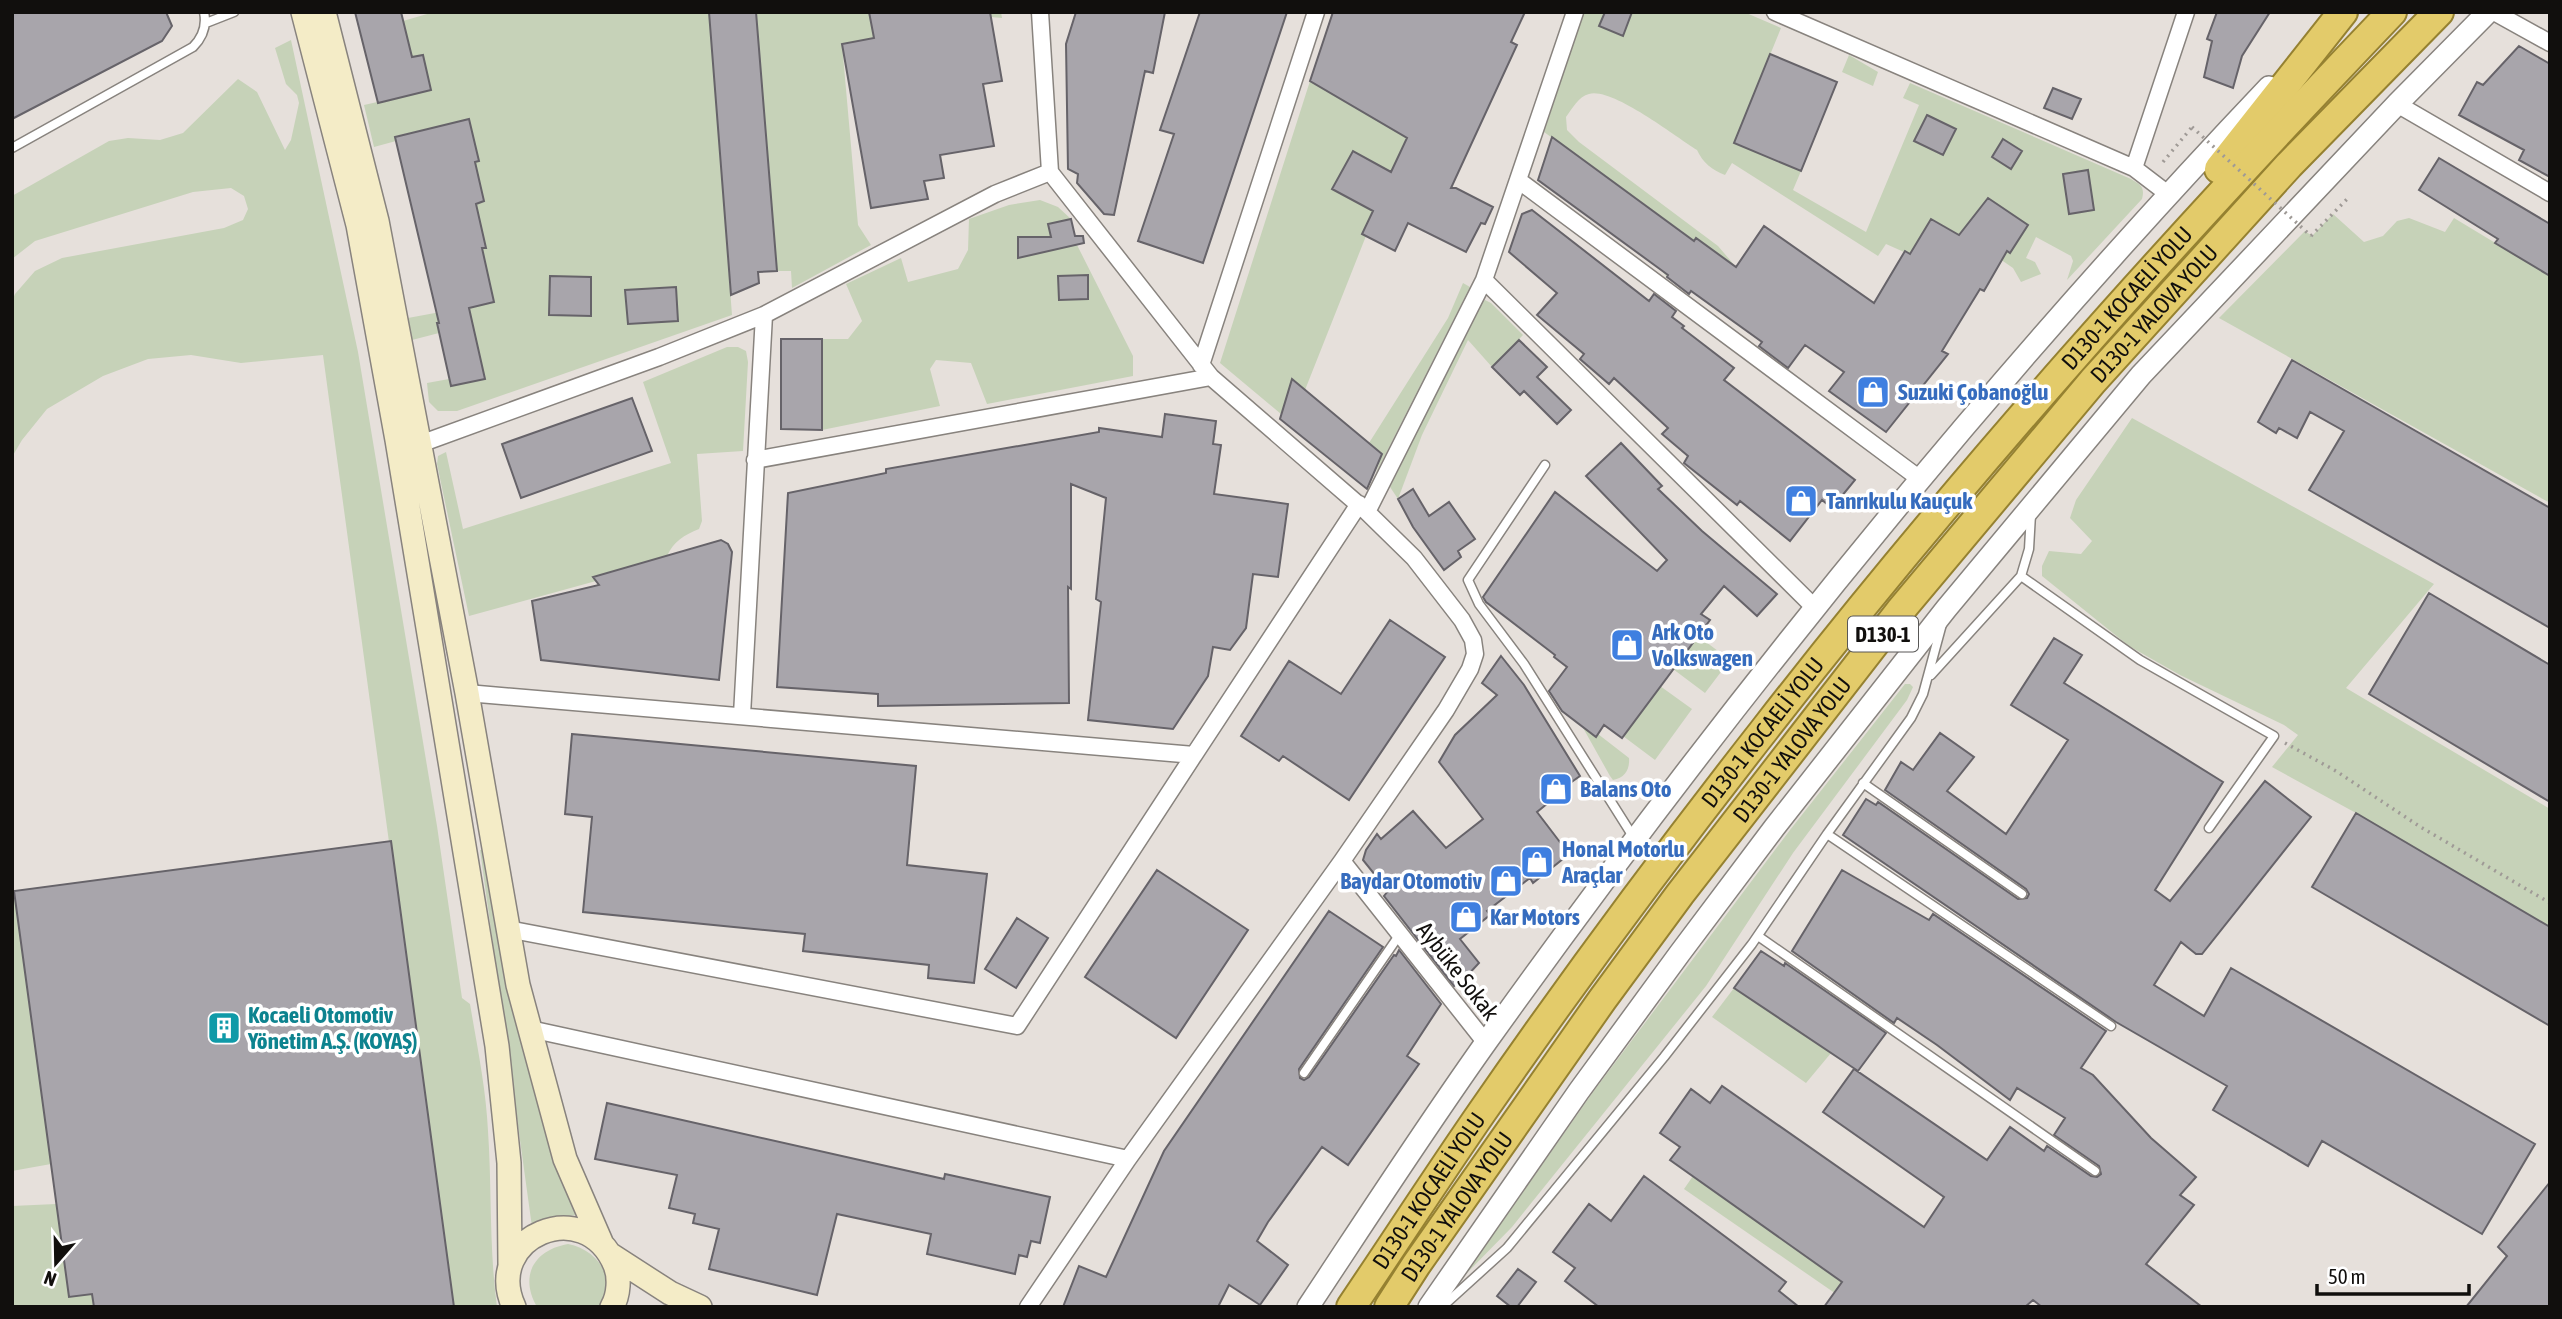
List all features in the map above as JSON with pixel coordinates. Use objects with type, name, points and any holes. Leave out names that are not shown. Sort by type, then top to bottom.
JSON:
[{"type":"highway","points":[[2064,366],[2342,12]]},
{"type":"highway","name":"D130-1 KOCAELİ YOLU","points":[[1351,1307],[1482,1111],[1588,964],[1765,729],[1958,491],[2064,366],[2261,149],[2392,12]]},
{"type":"highway","name":"D130-1 YALOVA YOLU","points":[[1390,1307],[1416,1265],[1610,989],[1680,894],[1892,622],[2093,381],[2289,165],[2440,12]]},
{"type":"highway","points":[[2289,165],[2456,12]]},
{"type":"main road","points":[[303,12],[358,225],[400,454],[497,1046],[509,1163],[510,1264],[507,1281],[514,1307]]},
{"type":"main road","points":[[324,12],[377,220],[467,693],[518,985],[565,1158],[617,1270],[618,1286],[612,1307]]},
{"type":"main road","points":[[510,1264],[519,1248],[533,1236],[549,1229],[568,1227],[585,1232],[670,1293],[700,1307]]},
{"type":"street","points":[[1028,1307],[1128,1159],[1342,861],[1446,710],[1470,669],[1475,654],[1473,640],[1462,620],[1414,558],[1363,508],[1206,371],[1050,173],[1040,12]]},
{"type":"street","points":[[1206,371],[1315,12]]},
{"type":"street","points":[[508,929],[1017,1026],[1194,755],[1363,508],[1484,280],[1575,12]]},
{"type":"street","points":[[1775,12],[2134,168],[2168,194]]},
{"type":"street","points":[[2134,168],[2186,12]]},
{"type":"street","points":[[1308,1307],[1486,1043],[1636,840],[1815,608],[1920,479],[2168,194],[2342,12]]},
{"type":"street","points":[[1429,1307],[1579,1091],[1680,953],[1945,609],[2141,375],[2397,104],[2488,12]]},
{"type":"street","points":[[2494,12],[2550,43]]},
{"type":"street","points":[[2397,104],[2550,193]]},
{"type":"street","points":[[420,444],[659,357],[764,315],[995,194],[1050,173]]},
{"type":"street","points":[[1518,180],[1920,479]]},
{"type":"street","points":[[1484,280],[1815,608]]},
{"type":"street","points":[[742,715],[764,315]]},
{"type":"street","points":[[755,460],[1206,371]]},
{"type":"street","points":[[467,693],[1194,755]]},
{"type":"street","name":"Aybüke Sokak","points":[[1342,861],[1486,1043]]},
{"type":"street","points":[[530,1029],[1128,1159]]},
{"type":"lane","points":[[12,148],[193,47],[199,41],[206,23],[204,12]]},
{"type":"lane","points":[[206,23],[234,12]]},
{"type":"lane","points":[[1545,465],[1468,580],[1479,604],[1524,664],[1636,840]]},
{"type":"lane","points":[[1928,678],[2021,576],[2029,549],[2031,505]]},
{"type":"lane","points":[[2021,576],[2140,660],[2274,736],[2209,828]]},
{"type":"lane","points":[[1442,1307],[1507,1248],[1664,1057],[1758,936],[1910,718],[1923,694],[1945,609]]},
{"type":"lane","points":[[1863,783],[2022,894]]},
{"type":"lane","points":[[1827,834],[2110,1026]]},
{"type":"lane","points":[[1304,1073],[1400,934]]},
{"type":"lane","points":[[1758,936],[2095,1171]]},
{"type":"path","points":[[2163,162],[2192,127],[2311,236],[2350,196]]},
{"type":"path","points":[[2274,736],[2336,771],[2419,826],[2550,903]]},
{"type":"green space","points":[[434,12],[709,12],[732,315],[457,411],[438,411],[429,402],[427,383],[449,379],[451,386],[485,378],[471,316],[437,323],[439,333],[412,340],[408,318],[494,302],[476,204],[484,201],[475,162],[479,160],[469,119],[396,136],[396,141],[374,147],[364,105],[431,90],[423,55],[369,67],[368,64],[411,53],[403,21]]},
{"type":"green space","points":[[756,12],[1001,12],[1002,18],[991,17],[842,44],[858,225],[871,245],[792,288],[791,271],[777,271]]},
{"type":"green space","points":[[1584,12],[1744,12],[1781,28],[1734,143],[1801,171],[1793,190],[1866,232],[1919,105],[1903,98],[1910,83],[2131,179],[2141,187],[2142,199],[2067,280],[2073,261],[2071,256],[2036,237],[2026,258],[2035,262],[2041,274],[2021,282],[2013,268],[1997,257],[2002,248],[2010,253],[2027,225],[1974,243],[1932,219],[1913,249],[1913,256],[1886,244],[1878,256],[1732,163],[1725,175],[1716,171],[1705,162],[1697,150],[1628,105],[1599,94],[1585,95],[1566,117],[1567,130],[1579,142],[1718,246],[1736,267],[1696,239],[1667,277],[1658,267],[1683,232],[1544,132]]},
{"type":"green space","points":[[291,40],[358,352],[437,826],[462,998],[470,1004],[481,1067],[487,1115],[497,1307],[452,1307],[323,355],[241,363],[191,355],[148,359],[103,376],[47,409],[12,457],[12,301],[35,271],[62,258],[224,228],[243,220],[248,209],[244,196],[231,188],[193,192],[35,241],[12,259],[12,196],[109,141],[128,138],[160,140],[183,133],[238,79],[257,92],[285,150],[291,140],[299,103],[297,95],[286,84],[275,48]]},
{"type":"green space","points":[[1849,55],[1878,72],[1873,86],[1842,72]]},
{"type":"green space","points":[[1310,81],[1402,135],[1409,134],[1362,234],[1366,236],[1305,390],[1292,380],[1281,414],[1220,363]]},
{"type":"green space","points":[[1040,200],[1058,207],[1071,219],[1077,245],[1133,356],[1133,376],[987,404],[971,363],[936,360],[930,369],[940,406],[822,430],[822,339],[848,339],[862,321],[846,284],[901,258],[908,282],[958,269],[968,250],[969,219],[1009,205]]},
{"type":"green space","points":[[2333,214],[2364,242],[2383,236],[2397,221],[2409,218],[2445,232],[2454,218],[2550,276],[2550,503],[2219,318],[2305,231],[2312,236]]},
{"type":"green space","points":[[1463,283],[1470,287],[1376,473],[1382,454],[1369,443],[1448,318]]},
{"type":"green space","points":[[1485,300],[1523,335],[1492,367],[1468,340],[1422,435],[1398,499],[1390,487],[1480,304]]},
{"type":"green space","points":[[727,347],[738,347],[746,351],[748,362],[743,451],[697,454],[702,521],[699,529],[680,539],[667,556],[594,577],[596,581],[469,616],[437,464],[438,456],[446,452],[463,529],[671,463],[643,382]]},
{"type":"green space","points":[[2132,418],[2434,584],[2346,688],[2550,809],[2550,927],[2272,767],[2298,735],[2284,725],[2180,675],[2129,646],[2042,576],[2042,566],[2049,551],[2081,554],[2092,541],[2070,518],[2076,500]]},
{"type":"green space","points":[[1698,636],[1730,660],[1705,693],[1673,669]]},
{"type":"green space","points":[[1905,684],[1913,687],[1907,700],[1793,853],[1706,986],[1512,1227],[1465,1275],[1593,1092],[1790,830]]},
{"type":"green space","points":[[1660,686],[1692,709],[1655,760],[1623,736]]},
{"type":"green space","points":[[1582,726],[1596,737],[1598,734],[1629,758],[1629,766],[1624,775],[1613,780]]},
{"type":"green space","points":[[480,850],[488,850],[580,1214],[532,1227]]},
{"type":"green space","points":[[12,877],[51,1164],[12,1171]]},
{"type":"green space","points":[[1734,988],[1831,1053],[1806,1083],[1712,1017]]},
{"type":"green space","points":[[1693,1176],[1876,1307],[1855,1307],[1684,1189]]},
{"type":"green space","points":[[56,1204],[92,1294],[94,1307],[12,1307],[12,1206]]},
{"type":"green space","points":[[568,1244],[588,1252],[602,1267],[606,1276],[604,1296],[598,1307],[537,1307],[529,1285],[533,1266],[546,1252]]},
{"type":"building","points":[[12,12],[166,12],[172,26],[162,41],[12,119]]},
{"type":"building","points":[[355,12],[401,12],[412,57],[423,55],[431,90],[378,103]]},
{"type":"building","points":[[709,12],[756,12],[777,271],[758,272],[759,283],[731,295]]},
{"type":"building","points":[[869,12],[990,12],[1002,81],[983,84],[994,146],[940,155],[944,178],[924,181],[928,199],[871,208],[842,44],[874,38]]},
{"type":"building","points":[[1076,12],[1165,12],[1153,73],[1145,71],[1114,215],[1104,214],[1077,183],[1078,174],[1068,169],[1066,44]]},
{"type":"building","points":[[1200,12],[1287,12],[1203,263],[1138,241],[1174,134],[1160,130]]},
{"type":"building","points":[[1333,12],[1525,12],[1511,42],[1517,45],[1451,188],[1493,207],[1466,252],[1408,223],[1395,251],[1362,234],[1373,211],[1332,189],[1353,151],[1391,172],[1407,138],[1310,81]]},
{"type":"building","points":[[1605,12],[1632,12],[1623,36],[1599,26]]},
{"type":"building","points":[[2217,12],[2270,12],[2242,56],[2233,88],[2204,77],[2212,41],[2207,39]]},
{"type":"building","points":[[2519,46],[2550,64],[2550,177],[2519,160],[2524,150],[2459,115],[2477,82],[2483,85]]},
{"type":"building","points":[[1770,54],[1837,82],[1801,171],[1734,143]]},
{"type":"building","points":[[2053,88],[2081,99],[2072,119],[2044,108]]},
{"type":"building","points":[[1927,115],[1956,129],[1943,155],[1914,141]]},
{"type":"building","points":[[469,119],[479,161],[475,162],[484,201],[476,204],[486,248],[482,248],[494,302],[469,308],[485,379],[451,386],[439,323],[395,137]]},
{"type":"building","points":[[1552,137],[1694,241],[1696,238],[1736,267],[1764,226],[1874,303],[1905,251],[1910,254],[1931,219],[1959,235],[1988,198],[2028,225],[2010,253],[2007,251],[1984,291],[1980,289],[1942,351],[1948,354],[1886,432],[1829,391],[1844,372],[1805,345],[1788,368],[1759,346],[1762,342],[1691,291],[1689,294],[1667,277],[1668,275],[1538,180]]},
{"type":"building","points":[[2003,139],[2022,151],[2011,169],[1992,157]]},
{"type":"building","points":[[2439,158],[2550,224],[2550,276],[2495,243],[2498,239],[2419,190]]},
{"type":"building","points":[[2088,170],[2094,210],[2069,214],[2063,174]]},
{"type":"building","points":[[1532,210],[1649,301],[1654,294],[1676,311],[1672,317],[1684,326],[1682,328],[1734,368],[1724,380],[1855,480],[1832,508],[1822,500],[1790,541],[1740,501],[1737,505],[1684,463],[1688,456],[1662,434],[1668,428],[1614,378],[1609,384],[1580,359],[1584,354],[1537,315],[1557,293],[1509,252],[1522,214]]},
{"type":"building","points":[[1071,219],[1075,236],[1083,236],[1084,243],[1018,258],[1018,237],[1051,237],[1048,224]]},
{"type":"building","points":[[1088,275],[1088,299],[1059,300],[1058,276]]},
{"type":"building","points":[[550,276],[591,277],[591,316],[549,315]]},
{"type":"building","points":[[676,287],[678,321],[628,324],[625,290]]},
{"type":"building","points":[[781,339],[822,339],[822,430],[781,429]]},
{"type":"building","points":[[1519,340],[1547,367],[1537,377],[1571,410],[1557,424],[1524,391],[1520,395],[1492,367]]},
{"type":"building","points":[[2292,360],[2550,508],[2550,628],[2309,490],[2344,431],[2310,412],[2297,438],[2279,428],[2276,433],[2258,422]]},
{"type":"building","points":[[1292,379],[1382,454],[1367,489],[1280,419]]},
{"type":"building","points":[[632,398],[652,451],[521,498],[502,444]]},
{"type":"building","points":[[1165,414],[1216,421],[1213,444],[1221,445],[1214,494],[1288,504],[1278,577],[1253,574],[1246,628],[1230,650],[1213,647],[1208,676],[1173,729],[1088,720],[1101,602],[1096,599],[1106,498],[1071,484],[1069,703],[878,706],[878,694],[777,687],[788,493],[886,473],[886,469],[1099,432],[1099,428],[1162,437]]},
{"type":"building","points":[[1621,443],[1662,486],[1658,489],[1702,531],[1777,594],[1757,616],[1724,586],[1701,614],[1710,620],[1622,738],[1604,725],[1596,737],[1562,711],[1549,691],[1567,667],[1483,597],[1555,492],[1657,571],[1667,560],[1586,476]]},
{"type":"building","points":[[1413,489],[1429,516],[1449,502],[1475,539],[1458,551],[1461,557],[1444,570],[1413,527],[1398,499]]},
{"type":"building","points":[[721,540],[728,544],[732,552],[719,680],[541,660],[532,601],[599,585],[593,577]]},
{"type":"building","points":[[2429,593],[2550,665],[2550,802],[2369,694]]},
{"type":"building","points":[[1390,620],[1445,657],[1349,800],[1283,756],[1279,761],[1241,736],[1289,661],[1341,694]]},
{"type":"building","points":[[2054,638],[2082,655],[2064,683],[2223,782],[2155,890],[2170,901],[2265,781],[2311,817],[2202,954],[2196,954],[2181,942],[2154,985],[2204,1016],[2231,968],[2535,1144],[2482,1234],[2322,1141],[2308,1166],[2213,1110],[2227,1086],[2116,1022],[1843,835],[1866,799],[1876,805],[1878,802],[2018,899],[2027,898],[2029,894],[2026,889],[1885,790],[1901,762],[1913,770],[1940,733],[1974,757],[1947,791],[2006,834],[2068,740],[2011,705]]},
{"type":"building","points":[[1501,656],[1524,685],[1580,776],[1556,793],[1558,795],[1537,812],[1569,854],[1533,883],[1530,878],[1487,911],[1490,915],[1460,939],[1479,963],[1454,986],[1384,896],[1388,891],[1363,860],[1377,834],[1381,839],[1413,811],[1446,848],[1483,819],[1439,762],[1455,735],[1497,695],[1482,683]]},
{"type":"building","points":[[572,734],[916,766],[907,865],[987,874],[974,983],[928,978],[929,965],[803,951],[805,934],[583,912],[592,817],[565,814]]},
{"type":"building","points":[[2356,813],[2550,927],[2550,1026],[2312,887]]},
{"type":"building","name":"Kocaeli Otomotiv Yönetim A.Ş. (KOYAŞ)","points":[[391,841],[454,1307],[94,1307],[92,1294],[69,1297],[14,891]]},
{"type":"building","points":[[1157,870],[1248,930],[1176,1038],[1085,977]]},
{"type":"building","points":[[1842,870],[1929,920],[1933,914],[2106,1031],[2081,1068],[2093,1075],[2151,1138],[2196,1177],[2180,1195],[2194,1205],[2146,1264],[2202,1307],[2042,1307],[2033,1300],[2025,1307],[1824,1307],[1842,1282],[1670,1160],[1680,1147],[1660,1133],[1691,1089],[1710,1103],[1722,1086],[1924,1227],[1944,1197],[1823,1112],[1854,1069],[1987,1160],[2010,1127],[2044,1151],[2047,1146],[2091,1176],[2097,1177],[2101,1174],[2099,1166],[2054,1135],[2065,1118],[2017,1088],[2010,1100],[1937,1045],[1897,1018],[1894,1023],[1792,951]]},
{"type":"building","points":[[1329,911],[1383,947],[1299,1069],[1300,1078],[1304,1080],[1309,1077],[1399,950],[1441,1004],[1407,1056],[1419,1064],[1348,1165],[1322,1147],[1268,1222],[1257,1241],[1288,1265],[1260,1305],[1229,1285],[1218,1307],[1063,1307],[1079,1266],[1106,1277],[1164,1151]]},
{"type":"building","points":[[1017,918],[1048,938],[1016,988],[985,969]]},
{"type":"building","points":[[1761,951],[1784,966],[1785,963],[1886,1033],[1858,1071],[1734,988]]},
{"type":"building","points":[[607,1103],[944,1179],[945,1174],[1050,1197],[1040,1243],[1031,1241],[1027,1257],[1019,1255],[1015,1274],[927,1254],[931,1234],[837,1214],[817,1295],[709,1269],[719,1229],[693,1223],[695,1214],[669,1208],[677,1175],[595,1159]]},
{"type":"building","points":[[1644,1176],[1786,1282],[1779,1291],[1799,1307],[1599,1307],[1565,1281],[1575,1268],[1553,1252],[1589,1204],[1611,1221]]},
{"type":"building","points":[[2550,1182],[2550,1307],[2466,1307],[2507,1256],[2498,1247]]},
{"type":"building","points":[[1518,1269],[1536,1282],[1517,1307],[1511,1307],[1497,1296]]},
{"type":"place","name":"Suzuki Çobanoğlu","points":[[1873,392]]},
{"type":"place","name":"Tanrıkulu Kauçuk","points":[[1801,501]]},
{"type":"place","name":"Ark Oto Volkswagen","points":[[1627,645]]},
{"type":"place","name":"Balans Oto","points":[[1556,789]]},
{"type":"place","name":"Honal Motorlu Araçlar","points":[[1537,862]]},
{"type":"place","name":"Baydar Otomotiv","points":[[1506,881]]},
{"type":"place","name":"Kar Motors","points":[[1466,917]]},
{"type":"place","name":"Kocaeli Otomotiv Yönetim A.Ş. (KOYAŞ)","points":[[224,1028]]}]
